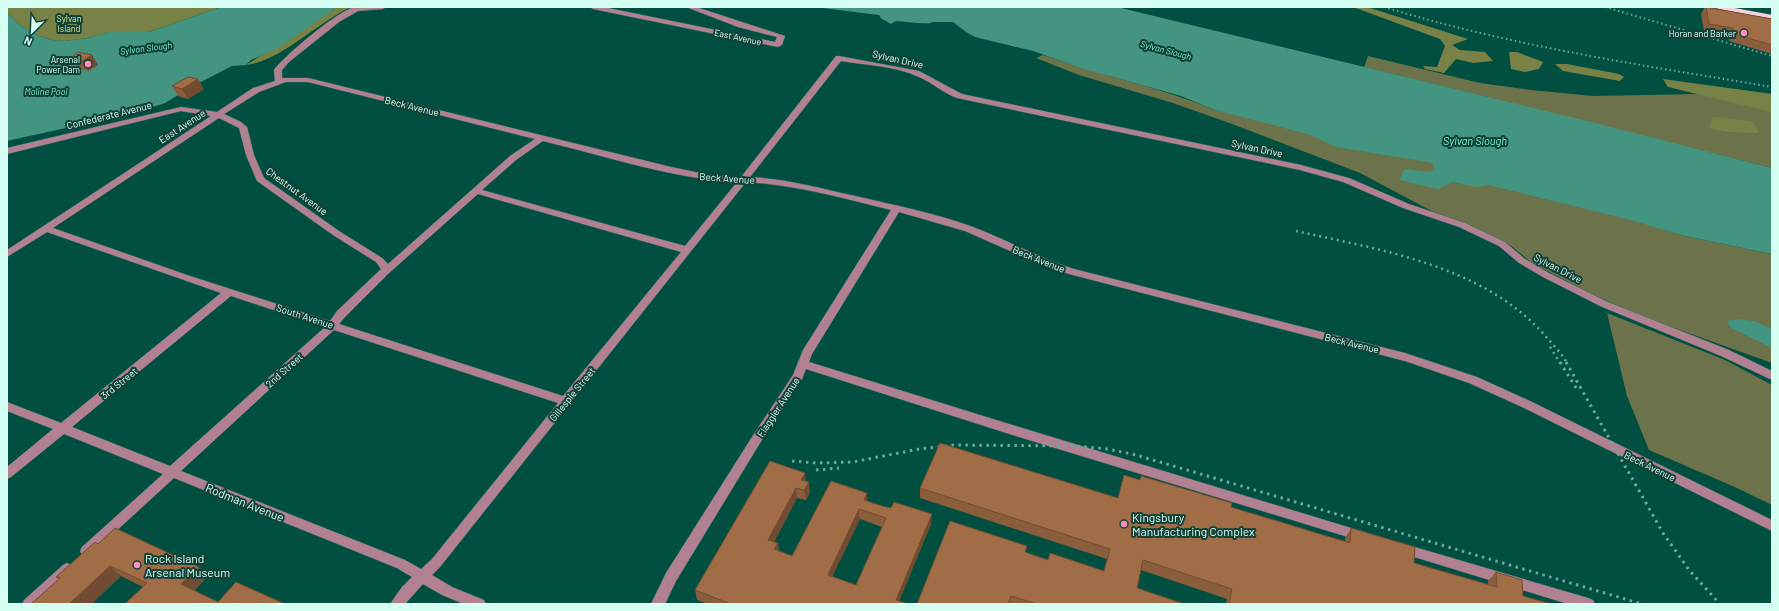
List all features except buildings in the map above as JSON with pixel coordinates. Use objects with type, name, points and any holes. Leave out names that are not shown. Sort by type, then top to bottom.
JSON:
[{"type":"main road","points":[[1718,7],[1772,17]]},
{"type":"main road","points":[[1751,7],[1772,11]]},
{"type":"street","points":[[279,81],[278,70],[286,60],[336,20],[357,8],[383,7]]},
{"type":"street","name":"East Avenue","points":[[593,7],[778,46],[781,36],[775,33],[741,25],[689,7]]},
{"type":"street","name":"Sylvan Drive","points":[[743,180],[839,58],[916,73],[929,78],[949,93],[960,96],[1301,168],[1351,181],[1406,206],[1469,228],[1502,244],[1522,261],[1546,275],[1610,307],[1725,353],[1772,376]]},
{"type":"street","name":"Beck Avenue","points":[[279,81],[292,79],[308,80],[689,174],[785,183],[896,210],[967,229],[1039,260],[1072,272],[1405,357],[1473,380],[1526,404],[1772,526]]},
{"type":"street","name":"East Avenue","points":[[7,254],[256,90],[279,81]]},
{"type":"street","name":"Confederate Avenue","points":[[7,151],[181,109],[189,109],[217,116]]},
{"type":"street","name":"Chestnut Avenue","points":[[217,116],[232,120],[243,127],[250,155],[260,179],[336,233],[379,260],[386,269],[385,272]]},
{"type":"street","name":"2nd Street","points":[[29,604],[333,325],[341,314],[385,272],[513,158],[541,138]]},
{"type":"street","points":[[756,164],[756,170],[761,175],[785,183]]},
{"type":"street","name":"Gillespie Street","points":[[397,604],[407,591],[436,563],[743,180]]},
{"type":"street","points":[[476,192],[686,250]]},
{"type":"street","name":"Flaggler Avenue","points":[[658,604],[671,577],[752,445],[798,376],[811,347],[896,210]]},
{"type":"street","name":"South Avenue","points":[[45,228],[230,292],[565,401]]},
{"type":"street","name":"3rd Street","points":[[7,474],[230,292]]},
{"type":"street","points":[[803,364],[1011,430],[1373,540]]},
{"type":"street","name":"Rodman Avenue","points":[[7,406],[401,564],[447,591],[479,604]]},
{"type":"street","points":[[1388,544],[1588,604]]},
{"type":"shaded area","points":[[1043,55],[1173,95],[1215,110],[1433,156],[1685,236],[1772,254],[1772,363],[1638,315],[1590,293],[1532,263],[1510,245],[1463,223],[1439,215],[1360,173],[1173,103],[1079,75],[1036,58]]},
{"type":"shaded area","points":[[1368,56],[1480,83],[1531,90],[1593,96],[1698,94],[1772,99],[1772,168],[1364,67]]},
{"type":"shaded area","points":[[1607,313],[1725,360],[1772,385],[1772,505],[1737,488],[1649,450],[1627,396]]},
{"type":"green space","name":"Sylvan Island","points":[[7,7],[221,7],[149,32],[110,32],[88,38],[65,41],[52,40],[39,36],[18,24],[7,12]]},
{"type":"green space","points":[[337,7],[351,7],[286,49],[259,62],[246,65]]},
{"type":"green space","points":[[1353,7],[1367,7],[1468,39],[1452,45],[1460,50],[1485,52],[1493,61],[1473,63],[1456,59],[1444,73],[1425,69],[1423,66],[1437,67],[1445,46],[1440,39]]},
{"type":"green space","points":[[1509,52],[1517,52],[1543,62],[1539,69],[1525,72],[1511,69]]},
{"type":"green space","points":[[1555,64],[1567,64],[1619,74],[1624,77],[1620,81],[1563,71]]},
{"type":"green space","points":[[1663,79],[1772,94],[1772,112],[1668,87]]},
{"type":"green space","points":[[1713,117],[1752,121],[1759,133],[1728,132],[1709,128]]},
{"type":"water","name":"Moline Pool","points":[[221,7],[337,7],[278,48],[251,60],[246,65],[232,66],[193,86],[165,103],[138,112],[7,141],[7,12],[18,24],[39,36],[52,40],[65,41],[88,38],[109,32],[149,32]]},
{"type":"water","name":"Sylvan Slough","points":[[815,7],[1117,7],[1583,120],[1772,168],[1772,254],[1685,236],[1634,221],[1489,185],[1477,187],[1452,182],[1438,189],[1399,180],[1405,169],[1430,172],[1434,170],[1433,163],[1336,147],[1311,135],[1215,110],[1181,96],[1081,68],[1033,51],[967,35],[951,23],[891,24],[877,16]]},
{"type":"water","points":[[1738,319],[1754,321],[1772,329],[1772,348],[1731,328],[1727,321]]},
{"type":"pier","points":[[813,7],[879,15],[882,20],[881,22],[876,18],[827,12],[814,9]]},
{"type":"pier","points":[[896,21],[928,24],[933,22],[953,22],[975,37],[1028,50],[1028,52],[967,37],[950,25],[889,25]]},
{"type":"railway","points":[[1384,7],[1432,21],[1528,44],[1772,87]]},
{"type":"railway","points":[[1605,7],[1772,56]]},
{"type":"railway","points":[[1296,231],[1398,255],[1432,265],[1464,278],[1495,294],[1523,314],[1548,339],[1567,363]]},
{"type":"railway","points":[[1550,347],[1560,363]]},
{"type":"railway","points":[[1560,362],[1576,388]]},
{"type":"railway","points":[[1566,362],[1663,533],[1689,570],[1720,604]]},
{"type":"railway","points":[[792,461],[816,463],[853,462],[919,449],[954,445],[1075,446],[1108,449],[1136,455],[1642,604]]},
{"type":"railway","points":[[816,470],[839,468]]},
{"type":"place","name":"Horan and Barker","points":[[1744,33]]},
{"type":"place","name":"Arsenal Power Dam","points":[[88,64]]},
{"type":"place","name":"Kingsbury Manufacturing Complex","points":[[1124,524]]},
{"type":"place","name":"Rock Island Arsenal Museum","points":[[137,565]]}]
